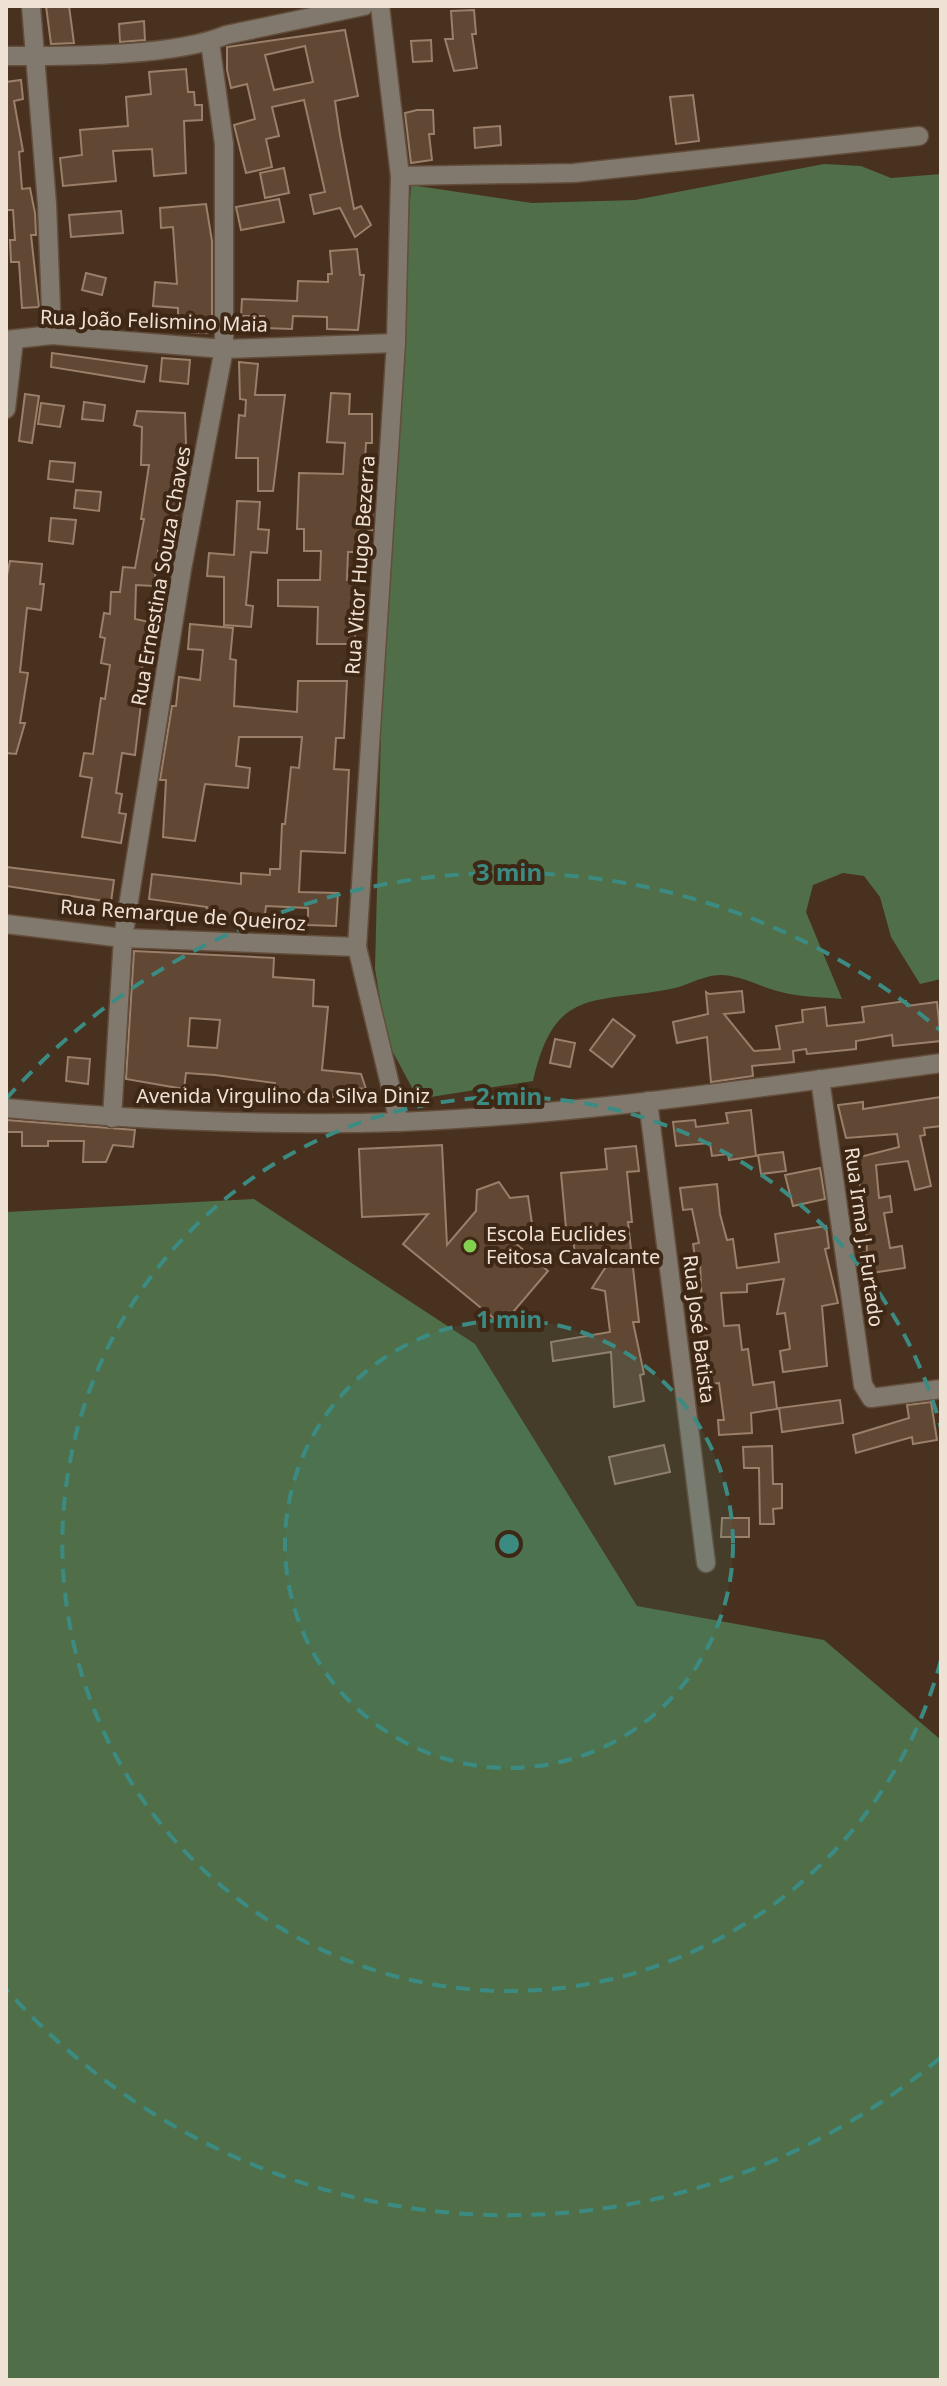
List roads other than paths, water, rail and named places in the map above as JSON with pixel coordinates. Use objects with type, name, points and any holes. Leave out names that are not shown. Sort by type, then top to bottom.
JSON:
[{"type":"street","points":[[31,6],[52,335]]},
{"type":"street","points":[[6,56],[124,52],[210,42],[226,35],[364,6]]},
{"type":"street","name":"Rua Vitor Hugo Bezerra","points":[[380,6],[400,176],[396,343],[357,947],[399,1122]]},
{"type":"street","name":"Rua Ernestina Souza Chaves","points":[[112,1118],[123,938],[182,569],[224,349],[224,144],[210,42]]},
{"type":"street","points":[[400,176],[574,173],[919,136]]},
{"type":"street","name":"Rua João Felismino Maia","points":[[10,340],[52,335],[224,349],[396,343]]},
{"type":"street","points":[[6,409],[10,340]]},
{"type":"street","name":"Rua Remarque de Queiroz","points":[[6,924],[123,938],[357,947]]},
{"type":"street","name":"Avenida Virgulino da Silva Diniz","points":[[6,1108],[112,1118],[399,1122],[648,1101],[941,1063]]},
{"type":"street","name":"Rua Irma J. Furtado","points":[[820,1079],[863,1385],[871,1398],[941,1389]]},
{"type":"street","name":"Rua José Batista","points":[[648,1101],[706,1563]]},
{"type":"place","name":"Escola Euclides Feitosa Cavalcante","points":[[470,1246]]}]
